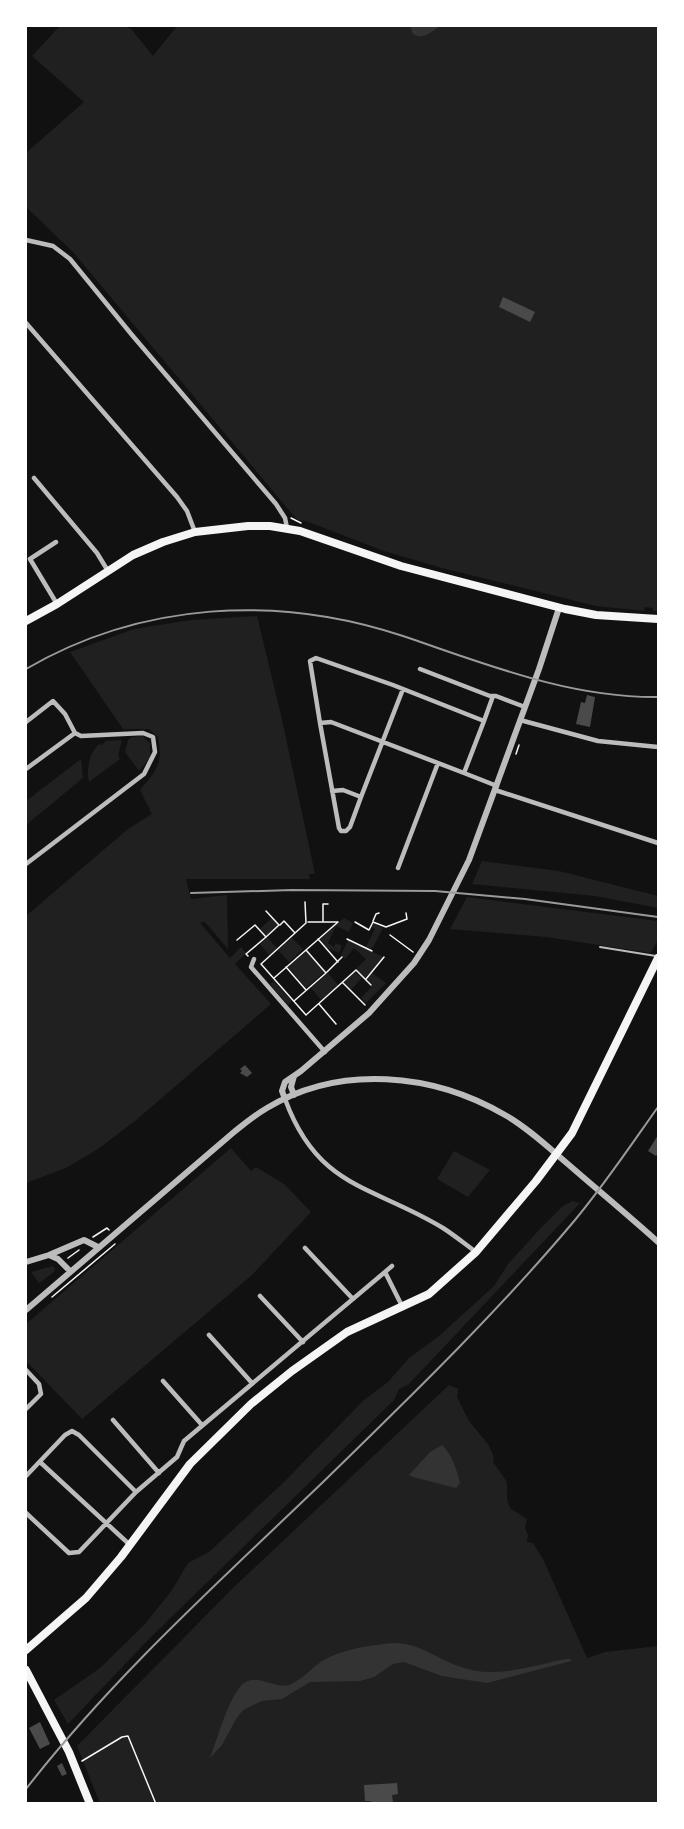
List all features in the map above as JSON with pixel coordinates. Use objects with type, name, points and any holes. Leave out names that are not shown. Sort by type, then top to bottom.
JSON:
[{"type":"main road","points":[[26,621],[57,604],[133,555],[163,542],[195,532],[248,526],[287,528],[327,539],[401,566],[559,608],[596,615],[658,619]]},
{"type":"main road","points":[[26,1650],[86,1598],[130,1545],[190,1464],[251,1404],[347,1332],[429,1294],[476,1252],[557,1155],[576,1125],[658,957]]},
{"type":"main road","points":[[26,1670],[69,1752],[90,1803]]},
{"type":"street","points":[[26,240],[52,246],[70,259],[276,504],[285,518],[287,528]]},
{"type":"street","points":[[26,323],[177,497],[187,511],[195,532]]},
{"type":"street","points":[[34,478],[97,553],[108,571]]},
{"type":"street","points":[[56,542],[30,559],[57,604]]},
{"type":"street","points":[[476,1252],[442,1227],[359,1188],[321,1161],[307,1143],[285,1099],[283,1087],[285,1082],[369,1013],[420,955],[469,860],[559,608]]},
{"type":"street","points":[[403,689],[349,829],[343,832],[339,828],[309,663],[312,658],[403,689],[484,721]]},
{"type":"street","points":[[420,669],[525,707]]},
{"type":"street","points":[[464,773],[493,696]]},
{"type":"street","points":[[26,722],[53,701],[65,714],[75,734],[81,736],[143,734],[153,737],[155,752],[144,774],[26,864]]},
{"type":"street","points":[[520,720],[598,741],[658,747]]},
{"type":"street","points":[[320,723],[331,722],[464,773],[496,788],[658,843]]},
{"type":"street","points":[[26,769],[75,734]]},
{"type":"street","points":[[398,868],[438,763]]},
{"type":"street","points":[[332,791],[343,790],[361,798]]},
{"type":"street","points":[[253,960],[251,968],[324,1052]]},
{"type":"street","points":[[294,1095],[291,1087],[295,1076]]},
{"type":"street","points":[[26,1310],[234,1132],[267,1108],[294,1095],[346,1081],[384,1079],[422,1082],[443,1087],[490,1107],[522,1127],[557,1155],[658,1242]]},
{"type":"street","points":[[26,1262],[84,1240],[98,1247]]},
{"type":"street","points":[[305,1248],[353,1299]]},
{"type":"street","points":[[49,1255],[58,1259],[70,1271]]},
{"type":"street","points":[[26,1514],[69,1553],[79,1552],[136,1492],[177,1457],[184,1441],[392,1266]]},
{"type":"street","points":[[385,1272],[403,1308]]},
{"type":"street","points":[[260,1296],[303,1342]]},
{"type":"street","points":[[209,1335],[252,1383]]},
{"type":"street","points":[[26,1370],[39,1384],[41,1394],[26,1409]]},
{"type":"street","points":[[163,1381],[202,1425]]},
{"type":"street","points":[[112,1419],[159,1473]]},
{"type":"street","points":[[26,1476],[65,1435],[72,1431],[79,1435],[136,1492]]},
{"type":"street","points":[[40,1462],[130,1545]]},
{"type":"lane","points":[[600,947],[658,957]]},
{"type":"path","points":[[291,518],[303,524]]},
{"type":"path","points":[[305,902],[307,923]]},
{"type":"path","points":[[323,922],[323,904],[328,904]]},
{"type":"path","points":[[266,911],[279,925]]},
{"type":"path","points":[[373,922],[386,927],[407,919],[406,913]]},
{"type":"path","points":[[355,922],[369,930],[376,914],[379,914]]},
{"type":"path","points":[[253,960],[246,954],[284,921],[295,933]]},
{"type":"path","points":[[273,978],[338,921],[307,923],[261,964],[273,978],[306,1015],[356,970],[371,985]]},
{"type":"path","points":[[237,940],[255,925],[265,938]]},
{"type":"path","points":[[390,935],[413,952]]},
{"type":"path","points":[[318,939],[338,962]]},
{"type":"path","points":[[347,939],[372,951]]},
{"type":"path","points":[[305,949],[326,973]]},
{"type":"path","points":[[294,1001],[342,957]]},
{"type":"path","points":[[366,980],[384,957]]},
{"type":"path","points":[[286,967],[307,990]]},
{"type":"path","points":[[342,982],[365,1005]]},
{"type":"path","points":[[318,1004],[336,1024]]},
{"type":"path","points":[[93,1238],[107,1228],[109,1231]]},
{"type":"path","points":[[66,1260],[85,1246]]},
{"type":"path","points":[[82,1761],[113,1742],[128,1736],[156,1803]]},
{"type":"shaded area","points":[[60,26],[126,26],[153,56],[177,26],[658,26],[658,611],[645,607],[644,611],[596,606],[442,568],[384,551],[298,520],[73,252],[26,207],[26,153],[84,102],[32,56]]},
{"type":"shaded area","points":[[410,26],[440,26],[427,34],[417,36],[413,34]]},
{"type":"shaded area","points":[[257,616],[315,874],[309,874],[310,879],[186,879],[191,899],[227,895],[228,949],[205,922],[200,923],[230,958],[241,947],[246,953],[235,964],[271,1004],[135,1121],[98,1149],[66,1168],[26,1183],[26,916],[128,829],[152,814],[140,790],[154,772],[160,754],[158,737],[149,729],[123,729],[70,652],[134,629],[191,620]]},
{"type":"shaded area","points":[[143,736],[150,744],[150,758],[139,771],[125,752],[128,740],[132,737]]},
{"type":"shaded area","points":[[122,740],[118,755],[120,759],[89,782],[89,762],[99,744]]},
{"type":"shaded area","points":[[81,759],[83,778],[26,825],[26,801]]},
{"type":"shaded area","points":[[482,861],[559,871],[658,896],[658,908],[595,896],[472,884]]},
{"type":"shaded area","points":[[467,897],[658,921],[658,939],[651,953],[546,937],[450,929]]},
{"type":"shaded area","points":[[272,918],[278,925],[266,935],[260,929]]},
{"type":"shaded area","points":[[344,918],[353,923],[349,932],[336,926],[328,943],[334,947],[336,943],[342,946],[339,953],[327,948],[320,939]]},
{"type":"shaded area","points":[[373,923],[383,928],[372,949],[366,947],[375,929],[372,927]]},
{"type":"shaded area","points":[[267,937],[277,948],[269,955],[260,944]]},
{"type":"shaded area","points":[[292,938],[303,949],[289,962],[278,950]]},
{"type":"shaded area","points":[[348,940],[383,957],[365,978],[356,969],[366,959],[354,948],[345,959],[341,955]]},
{"type":"shaded area","points":[[306,951],[324,972],[306,988],[288,967]]},
{"type":"shaded area","points":[[355,972],[362,978],[351,990],[344,982]]},
{"type":"shaded area","points":[[328,973],[338,985],[321,1000],[311,988]]},
{"type":"shaded area","points":[[372,973],[386,983],[366,1003],[361,998],[373,985],[367,979]]},
{"type":"shaded area","points":[[274,981],[292,1001],[288,1005],[270,984]]},
{"type":"shaded area","points":[[231,1148],[251,1171],[256,1167],[284,1184],[311,1212],[252,1275],[82,1419],[26,1361],[26,1324]]},
{"type":"shaded area","points":[[454,1151],[490,1170],[468,1197],[437,1179]]},
{"type":"shaded area","points":[[572,1201],[580,1203],[408,1385],[399,1389],[394,1400],[148,1640],[68,1724],[54,1700],[100,1668],[145,1624],[172,1590],[188,1563],[209,1552],[283,1483],[364,1400],[388,1382],[409,1358],[439,1336],[494,1286],[508,1264],[540,1229],[563,1206]]},
{"type":"shaded area","points":[[53,1266],[54,1272],[39,1283],[31,1272]]},
{"type":"shaded area","points":[[449,1385],[458,1389],[457,1397],[469,1421],[488,1444],[494,1457],[493,1462],[507,1482],[507,1499],[510,1508],[527,1519],[525,1528],[528,1535],[527,1542],[533,1543],[543,1559],[587,1658],[605,1652],[658,1646],[658,1803],[100,1803],[77,1746],[235,1586]]},
{"type":"shaded area","points":[[442,1445],[457,1473],[460,1483],[456,1488],[409,1475],[430,1452]]},
{"type":"shaded area","points":[[393,1643],[410,1645],[458,1666],[485,1672],[526,1668],[566,1659],[571,1659],[571,1661],[487,1683],[442,1676],[404,1662],[393,1664],[374,1677],[360,1681],[310,1682],[282,1699],[262,1701],[243,1710],[222,1745],[210,1758],[228,1707],[244,1683],[249,1680],[260,1680],[283,1686],[289,1685],[322,1661],[339,1653]]},
{"type":"building","points":[[503,297],[535,312],[530,322],[499,307]]},
{"type":"building","points":[[587,695],[595,697],[590,727],[576,724],[581,702],[585,703]]},
{"type":"building","points":[[245,1065],[252,1073],[247,1077],[240,1073],[242,1071],[240,1069]]},
{"type":"building","points":[[658,1135],[658,1153],[656,1156],[648,1151]]},
{"type":"building","points":[[40,1722],[50,1744],[40,1749],[29,1728]]},
{"type":"building","points":[[62,1763],[67,1774],[62,1776],[57,1766]]},
{"type":"building","points":[[397,1783],[398,1794],[392,1795],[393,1802],[365,1801],[364,1785]]},
{"type":"railway","points":[[26,669],[70,647],[116,630],[163,618],[210,612],[259,610],[307,614],[355,623],[560,686],[625,696],[658,697]]},
{"type":"railway","points":[[191,893],[292,890],[435,891],[525,899],[658,917]]},
{"type":"railway","points":[[26,1789],[95,1708],[168,1631],[387,1419],[515,1288],[586,1206],[658,1107]]}]
